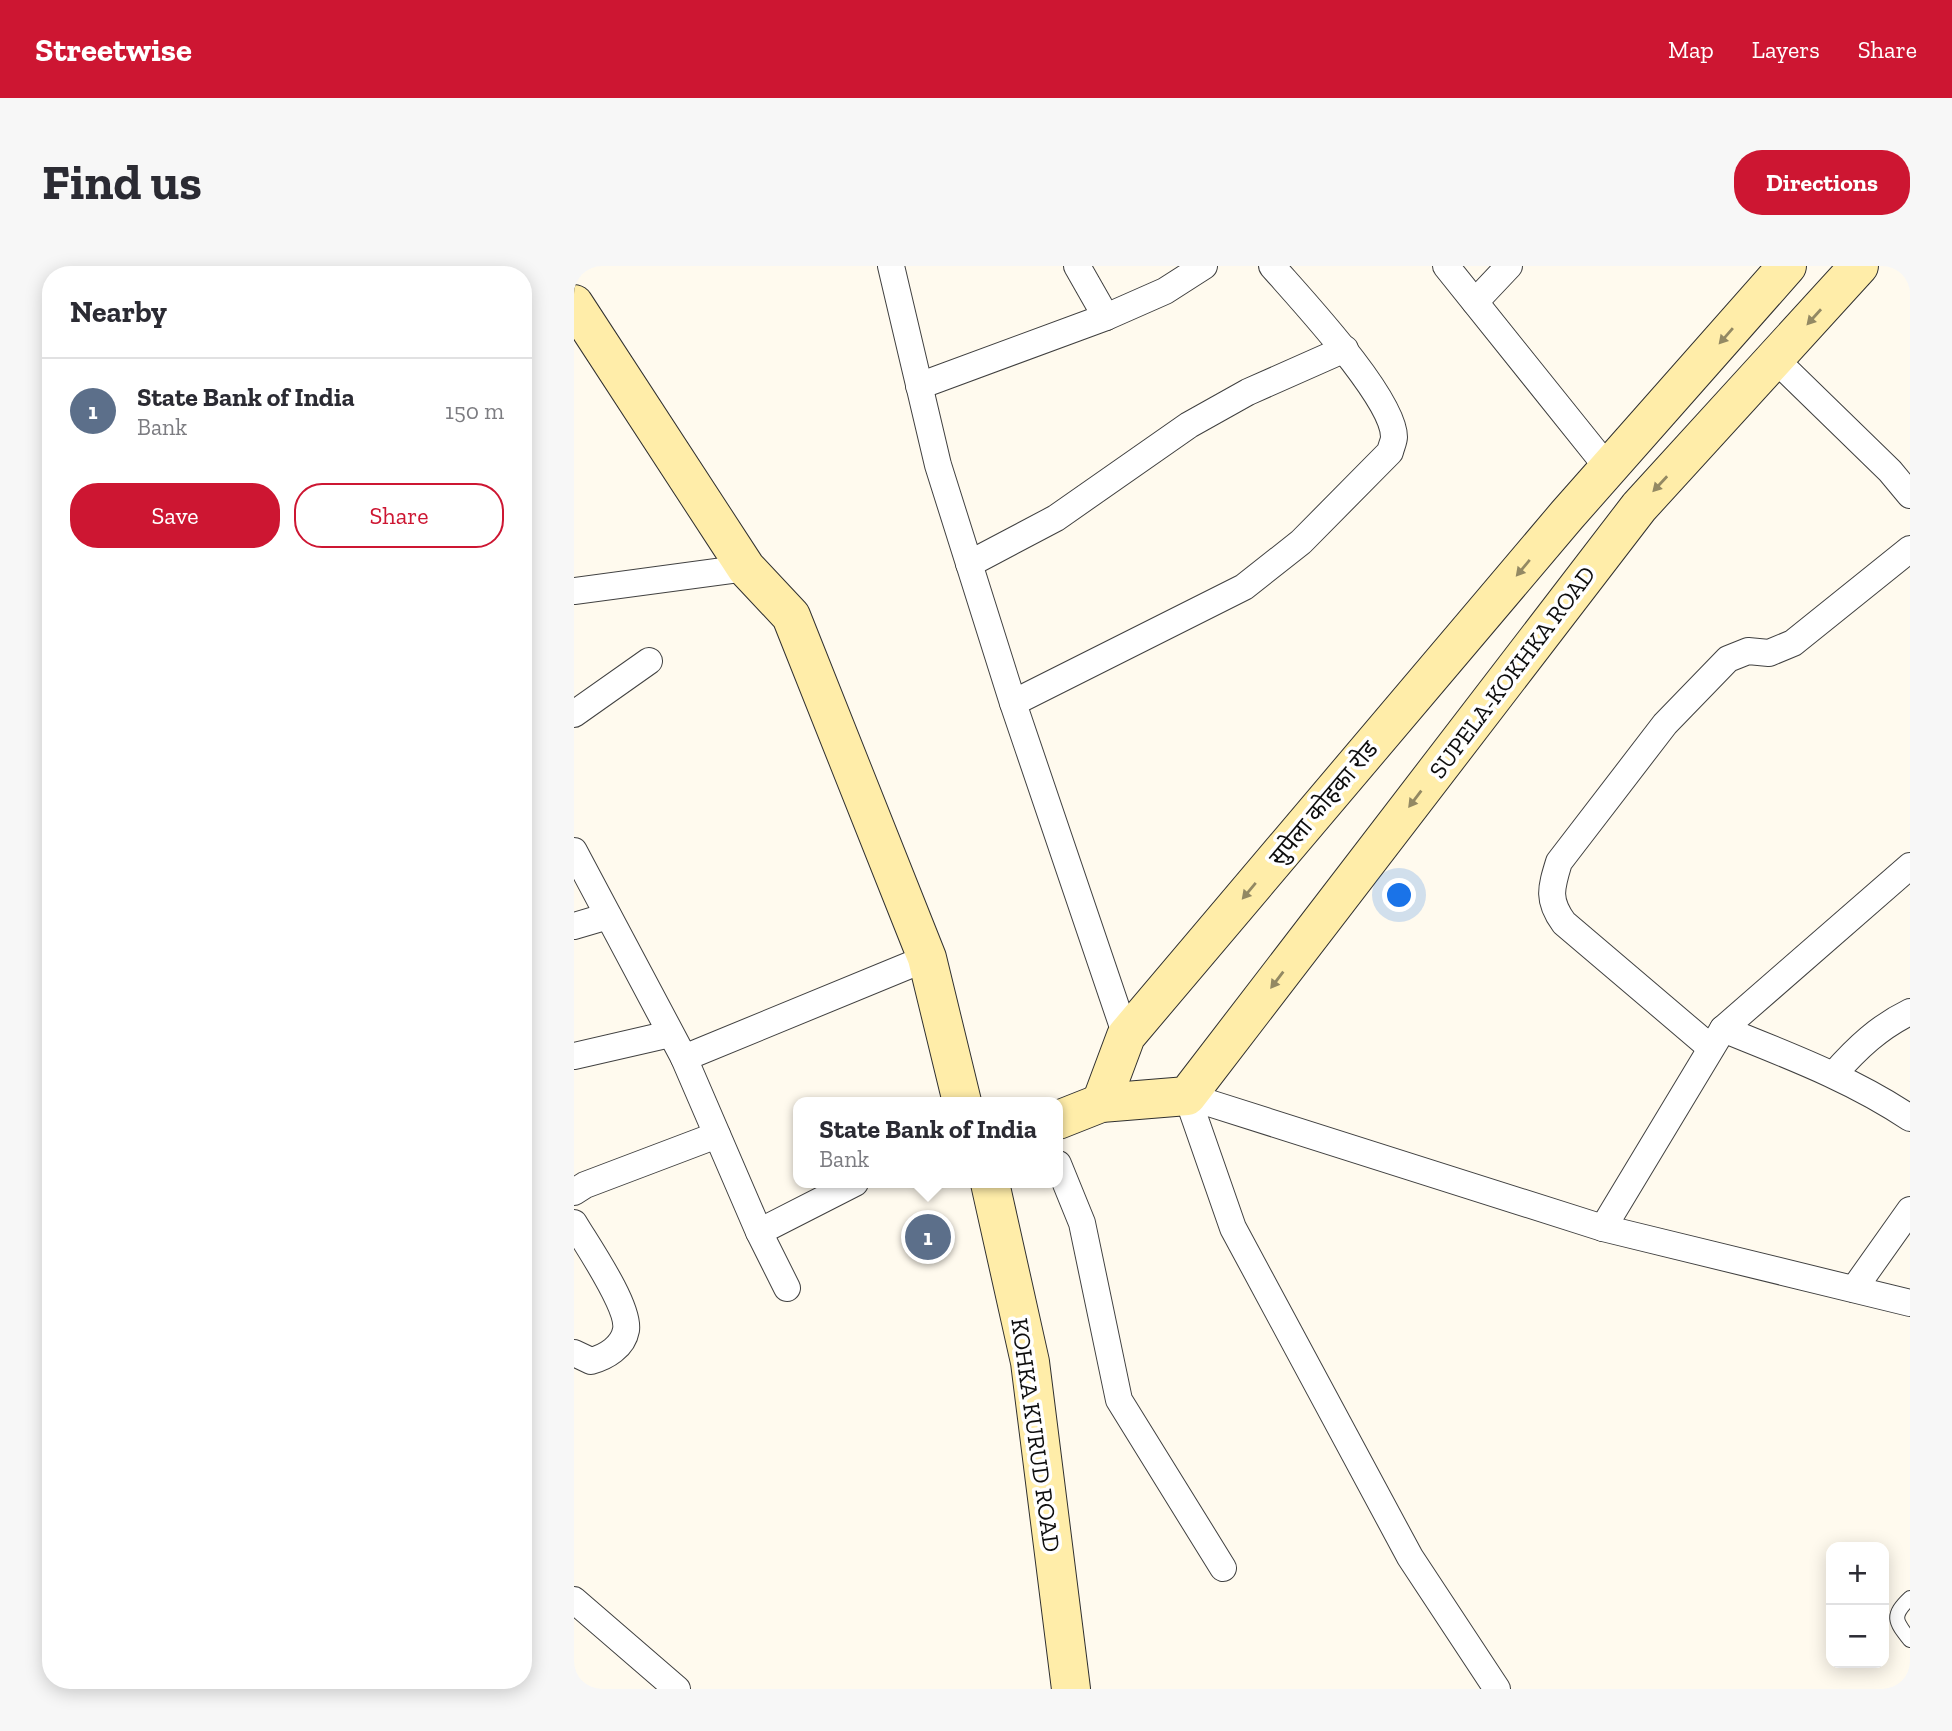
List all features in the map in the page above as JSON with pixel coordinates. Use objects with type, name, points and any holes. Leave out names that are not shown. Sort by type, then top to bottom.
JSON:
[{"type":"street","points":[[891,266],[938,465],[1013,703],[1126,1036]]},
{"type":"street","points":[[1077,266],[1106,317]]},
{"type":"street","points":[[919,386],[1106,317],[1165,291],[1204,266]]},
{"type":"street","points":[[1013,703],[1244,587],[1301,542],[1390,452],[1394,437],[1384,409],[1345,349],[1272,266]]},
{"type":"street","points":[[1446,266],[1608,468],[1785,267]]},
{"type":"street","points":[[1475,302],[1509,266]]},
{"type":"street","name":"SUPELA-KOKHKA ROAD","points":[[1188,1096],[1639,507],[1860,266]]},
{"type":"street","points":[[574,304],[746,568],[791,616],[927,958],[961,1097]]},
{"type":"street","points":[[969,564],[1056,518],[1189,425],[1248,392],[1345,349]]},
{"type":"street","points":[[1775,359],[1900,466],[1910,495]]},
{"type":"street","name":"सुपेला कोहका रोड","points":[[1101,1103],[1126,1036],[1608,468]]},
{"type":"street","points":[[1910,549],[1793,643],[1769,653],[1748,651],[1728,659],[1665,724],[1559,862],[1552,883],[1551,898],[1555,911],[1564,923],[1717,1038],[1834,1074],[1910,1118]]},
{"type":"street","points":[[574,591],[746,568]]},
{"type":"street","points":[[574,714],[649,661]]},
{"type":"street","points":[[574,852],[684,1058],[759,1232],[787,1289]]},
{"type":"street","points":[[1603,1228],[1717,1038],[1910,866]]},
{"type":"street","points":[[574,926],[608,916]]},
{"type":"street","points":[[684,1058],[927,958]]},
{"type":"street","points":[[1834,1074],[1859,1046],[1880,1029],[1910,1012]]},
{"type":"street","points":[[574,1056],[670,1034]]},
{"type":"street","points":[[1188,1096],[1233,1228],[1410,1557],[1497,1689]]},
{"type":"street","points":[[1063,1118],[1101,1103],[1188,1096],[1603,1228],[1910,1303]]},
{"type":"street","points":[[574,1192],[585,1185],[717,1135]]},
{"type":"street","points":[[1063,1176],[1082,1223],[1119,1400],[1223,1568]]},
{"type":"street","points":[[759,1232],[845,1188]]},
{"type":"street","name":"KOHKA KURUD ROAD","points":[[991,1188],[1030,1362],[1071,1689]]},
{"type":"street","points":[[1854,1289],[1910,1210]]},
{"type":"street","points":[[574,1223],[612,1286],[627,1328],[618,1347],[606,1355],[591,1361],[574,1353]]},
{"type":"street","points":[[574,1600],[662,1685]]},
{"type":"lane","points":[[1910,1598],[1897,1611],[1896,1617],[1910,1640]]},
{"type":"place","name":"State Bank of India","points":[[928,1237]]}]
